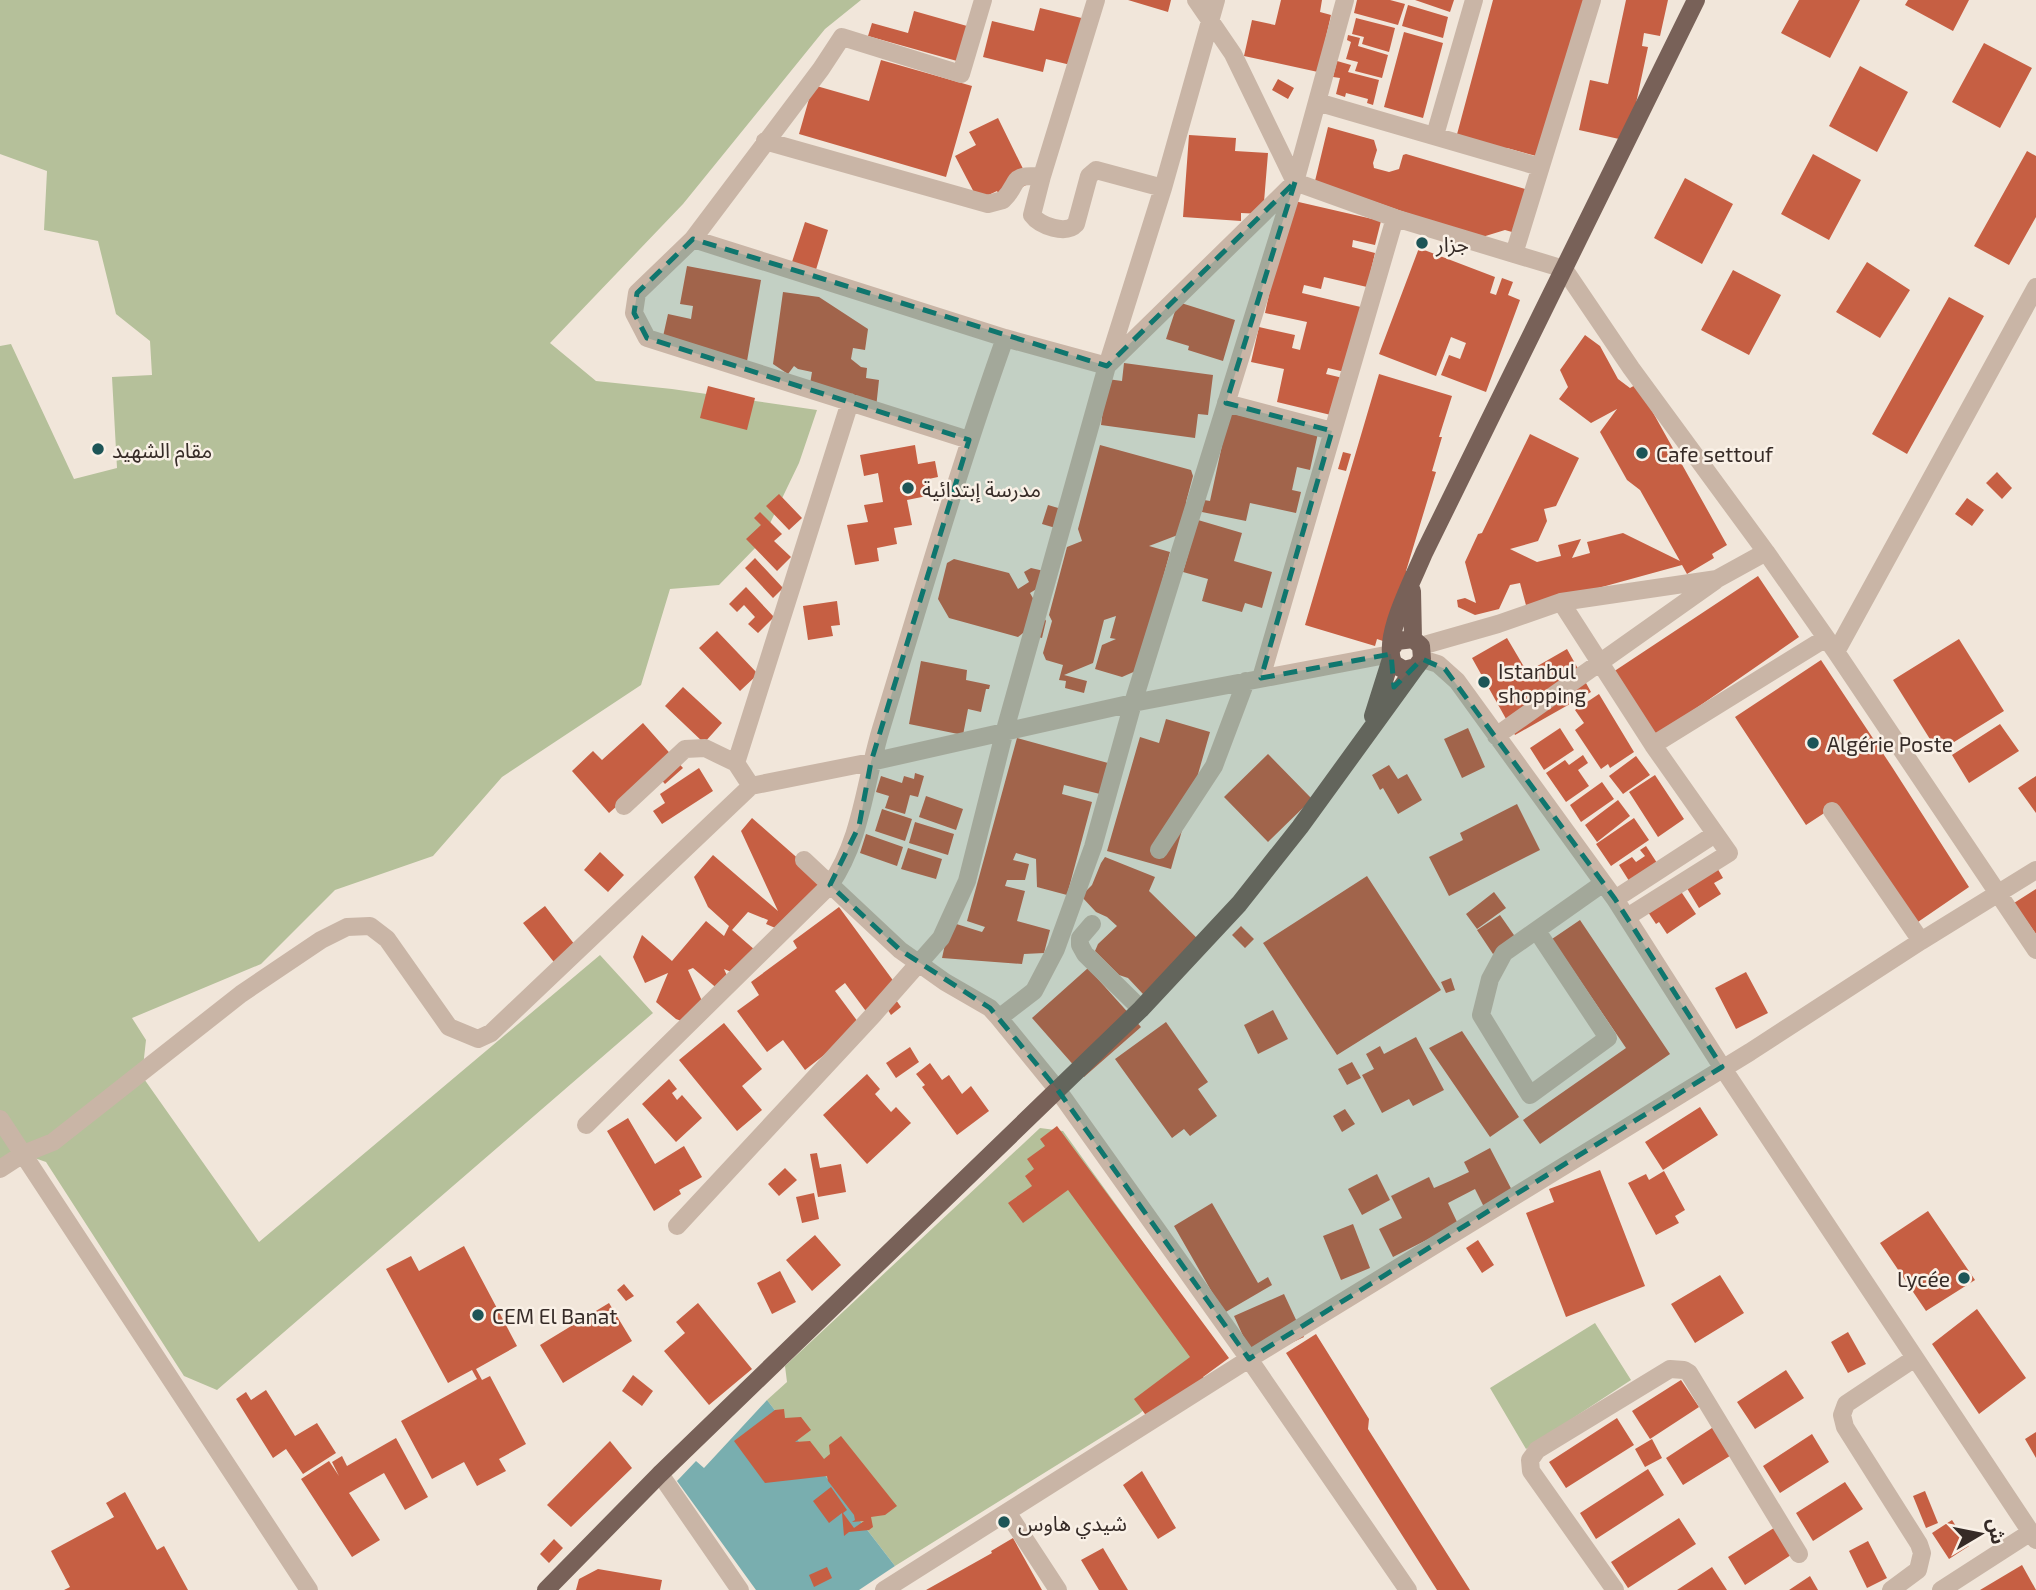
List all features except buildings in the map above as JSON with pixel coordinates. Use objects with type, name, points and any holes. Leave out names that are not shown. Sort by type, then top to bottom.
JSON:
[{"type":"main road","points":[[1368,730],[1391,654],[1394,626],[1429,540],[1696,0]]},
{"type":"main road","points":[[1391,654],[1399,668],[1410,670],[1418,653],[1412,584]]},
{"type":"main road","points":[[1391,654],[1398,641],[1418,653]]},
{"type":"main road","points":[[546,1590],[660,1474],[1141,1009],[1239,904],[1300,827],[1418,653]]},
{"type":"street","points":[[969,440],[647,338],[634,313],[637,293],[693,239],[842,37],[961,74],[983,0]]},
{"type":"street","points":[[1096,0],[1042,176],[1033,208],[1034,218],[1065,230],[1072,229],[1093,171],[1163,188]]},
{"type":"street","points":[[1196,0],[1233,54],[1295,182],[1395,218],[1564,269],[1631,368],[1831,645],[2036,950]]},
{"type":"street","points":[[677,1226],[941,938],[967,881],[1005,730],[1107,366],[1163,188],[1216,0]]},
{"type":"street","points":[[999,1018],[1034,990],[1056,949],[1093,847],[1133,703],[1295,182],[1345,0]]},
{"type":"street","points":[[1435,135],[1474,0]]},
{"type":"street","points":[[1514,254],[1592,0]]},
{"type":"street","points":[[1317,102],[1540,167]]},
{"type":"street","points":[[765,141],[988,204],[998,203],[1007,197],[1017,178],[1042,176]]},
{"type":"street","points":[[1107,366],[1295,182]]},
{"type":"street","points":[[1159,850],[1214,766],[1253,680],[1332,431],[1395,218]]},
{"type":"street","points":[[693,239],[1005,338],[1107,366]]},
{"type":"street","points":[[1653,746],[1831,645],[2036,288]]},
{"type":"street","points":[[586,1125],[830,885],[839,872],[859,826],[871,762],[969,440],[1005,338]]},
{"type":"street","points":[[736,763],[850,402]]},
{"type":"street","points":[[1226,403],[1332,431]]},
{"type":"street","points":[[1496,736],[1717,579],[1766,552]]},
{"type":"street","points":[[1418,653],[1561,603],[1717,579]]},
{"type":"street","points":[[1561,603],[1653,746],[1729,853],[1627,917]]},
{"type":"street","points":[[1418,653],[1451,674],[1615,899],[1722,1067],[2033,1536],[1941,1590]]},
{"type":"street","points":[[0,1169],[23,1154],[53,1142],[241,994],[321,940],[347,927],[370,926],[387,939],[449,1027],[478,1039],[491,1033],[751,786],[1133,703],[1391,654]]},
{"type":"street","points":[[624,806],[685,749],[705,748],[736,763],[751,786]]},
{"type":"street","points":[[1832,811],[1921,942]]},
{"type":"street","points":[[1615,899],[1715,834]]},
{"type":"street","points":[[804,860],[900,950],[945,982],[990,1008],[1058,1089],[1408,1590]]},
{"type":"street","points":[[890,1589],[1249,1359],[1750,1052],[2036,870]]},
{"type":"street","points":[[1536,931],[1608,1038],[1530,1095],[1482,1015],[1490,979],[1504,953],[1602,884]]},
{"type":"street","points":[[1092,924],[1080,938],[1085,954],[1141,1009]]},
{"type":"street","points":[[0,1119],[309,1590]]},
{"type":"street","points":[[1891,1590],[1918,1570],[1922,1553],[1919,1544],[1845,1427],[1842,1415],[1846,1404],[1915,1358]]},
{"type":"street","points":[[1615,1590],[1531,1471],[1530,1460],[1537,1450],[1671,1368],[1689,1373],[1799,1554]]},
{"type":"street","points":[[660,1474],[740,1590]]},
{"type":"street","points":[[1007,1512],[1058,1590]]},
{"type":"highlighted area","points":[[1295,182],[1226,403],[1332,431],[1261,678],[1391,654],[1394,687],[1422,659],[1445,669],[1615,899],[1722,1067],[1249,1359],[1057,1089],[990,1008],[900,950],[830,885],[859,826],[871,762],[969,440],[647,338],[634,313],[637,293],[693,239],[1107,366]]},
{"type":"green space","points":[[0,0],[861,0],[825,29],[683,204],[550,343],[596,381],[817,410],[799,463],[761,542],[719,585],[670,589],[641,685],[502,777],[433,856],[335,890],[261,964],[132,1018],[146,1040],[142,1076],[259,1242],[600,955],[653,1013],[217,1390],[184,1376],[46,1162],[23,1154],[0,1170],[0,346],[11,344],[74,479],[117,468],[112,377],[152,375],[150,341],[116,314],[98,241],[44,230],[47,171],[0,154]]},
{"type":"green space","points":[[1040,1128],[1063,1131],[1218,1346],[1139,1414],[895,1566],[767,1400],[787,1382],[785,1366]]},
{"type":"green space","points":[[1595,1323],[1631,1380],[1526,1449],[1490,1388]]},
{"type":"water","points":[[767,1400],[895,1566],[859,1590],[756,1590],[677,1481],[696,1461],[704,1468]]},
{"type":"place","name":"جزار","points":[[1422,243]]},
{"type":"place","name":"مقام الشهيد","points":[[98,449]]},
{"type":"place","name":"Cafe settouf","points":[[1642,453]]},
{"type":"place","name":"مدرسة إبتدائية","points":[[908,488]]},
{"type":"place","name":"Istanbul shopping","points":[[1484,682]]},
{"type":"place","name":"Algérie Poste","points":[[1813,743]]},
{"type":"place","name":"Lycée","points":[[1964,1278]]},
{"type":"place","name":"CEM El Banat","points":[[478,1315]]},
{"type":"place","name":"شيدي هاوس","points":[[1004,1522]]}]
